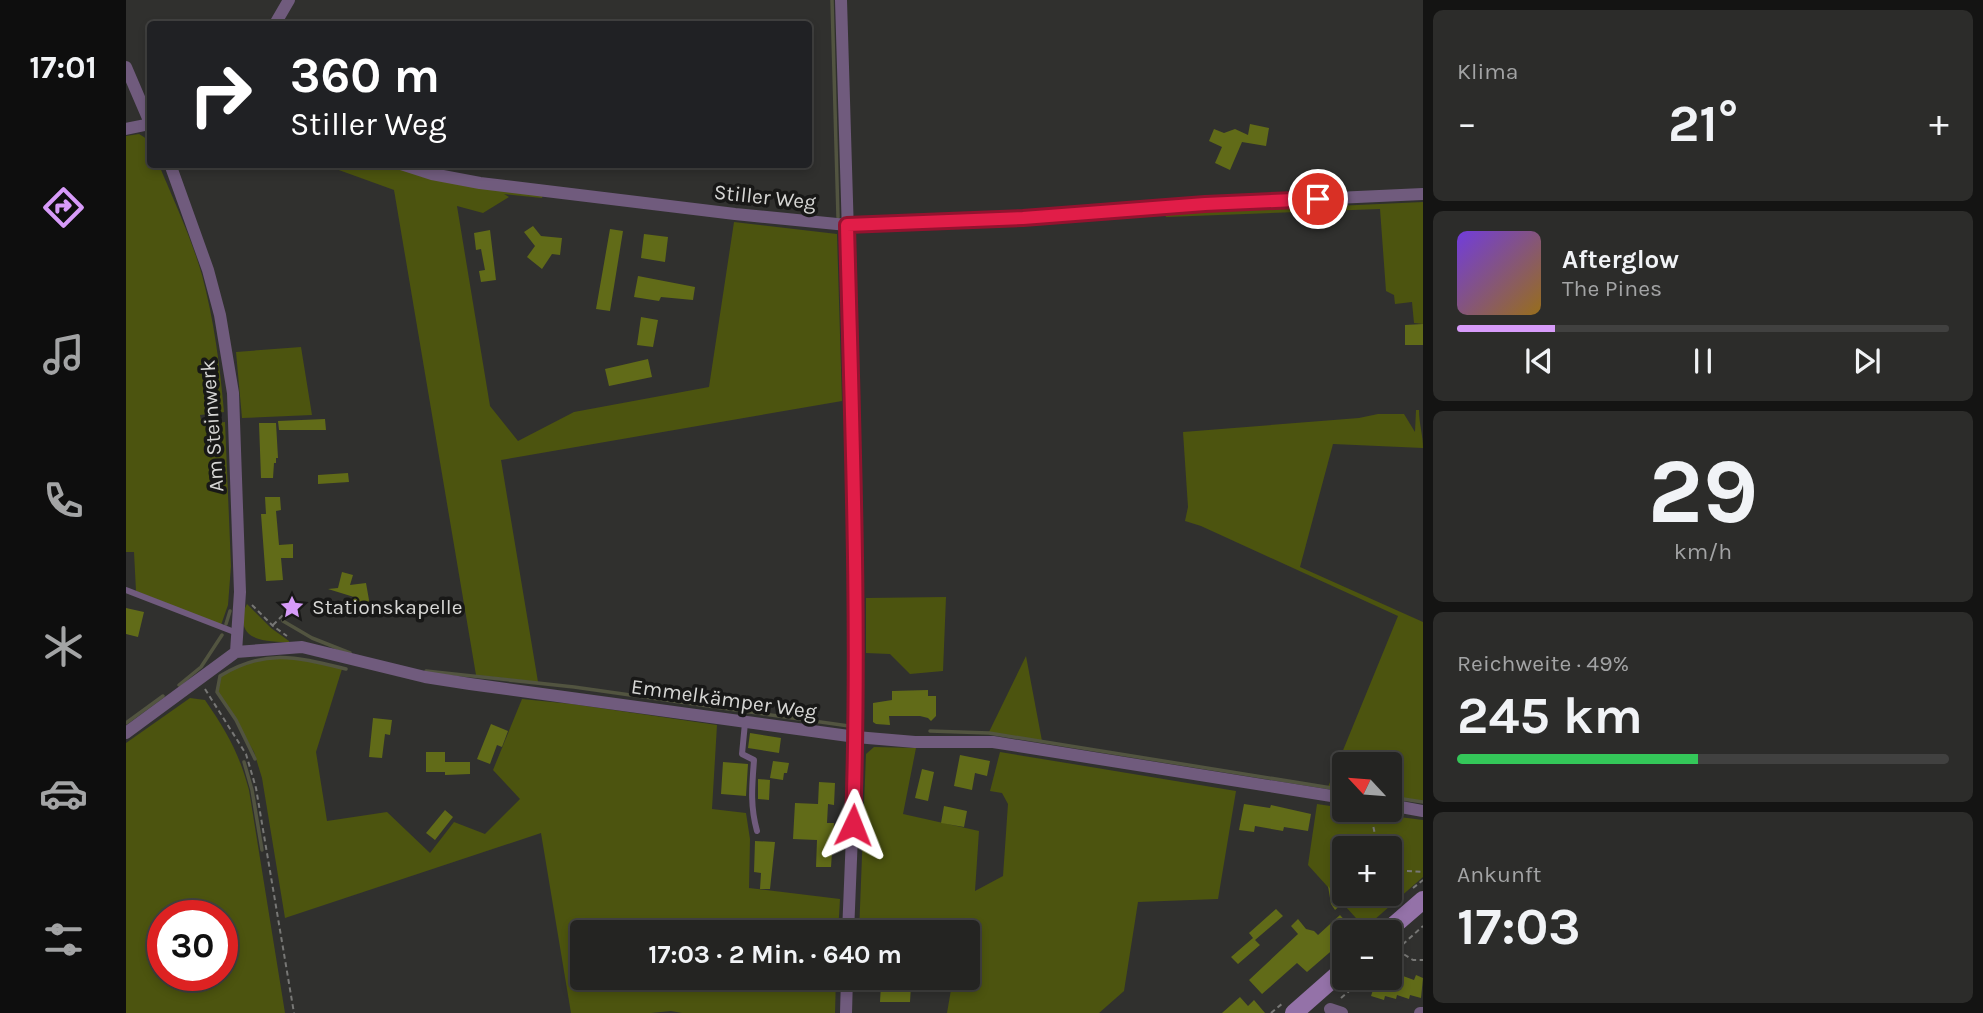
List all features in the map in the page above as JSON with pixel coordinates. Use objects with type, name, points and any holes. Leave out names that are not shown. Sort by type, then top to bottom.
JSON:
[{"type":"main road","points":[[1400,920],[1423,900]]},
{"type":"main road","points":[[1294,1013],[1332,980]]},
{"type":"street","points":[[277,21],[289,0]]},
{"type":"street","points":[[841,0],[853,401],[856,737],[849,920]]},
{"type":"street","points":[[126,67],[147,116]]},
{"type":"street","points":[[126,129],[147,124]]},
{"type":"street","name":"Am Steinwerk","points":[[171,168],[208,270],[220,315],[233,393],[240,592],[236,652]]},
{"type":"street","name":"Stiller Weg","points":[[413,168],[480,183],[847,225],[1023,218],[1205,204],[1423,194]]},
{"type":"street","name":"Emmelkämper Weg","points":[[236,652],[302,647],[425,677],[856,737],[915,742],[993,742],[1332,796]]},
{"type":"street","points":[[126,733],[236,652]]},
{"type":"street","points":[[1402,808],[1423,811]]},
{"type":"street","points":[[846,1013],[847,990]]},
{"type":"lane","points":[[126,590],[237,633]]},
{"type":"lane","points":[[746,721],[742,754],[754,760],[751,811],[757,831]]},
{"type":"path","points":[[240,592],[273,626],[302,647]]},
{"type":"path","points":[[273,626],[290,608]]},
{"type":"path","points":[[200,679],[246,754],[256,788],[293,1013]]},
{"type":"path","points":[[1402,871],[1423,872]]},
{"type":"path","points":[[1402,945],[1423,926]]},
{"type":"path","points":[[1402,953],[1413,961],[1423,960]]},
{"type":"path","points":[[1336,1011],[1354,990]]},
{"type":"green space","points":[[139,134],[144,137],[147,141],[147,168],[160,168],[188,233],[202,275],[213,326],[224,412],[200,415],[202,424],[225,422],[231,566],[228,605],[221,625],[136,591],[134,552],[126,552],[126,136]]},
{"type":"green space","points":[[333,168],[400,168],[543,195],[542,198],[504,194],[509,197],[483,213],[457,206],[490,406],[518,441],[574,412],[709,387],[734,222],[837,234],[842,401],[501,460],[538,682],[476,675],[394,190]]},
{"type":"green space","points":[[1423,202],[1423,324],[1414,323],[1412,302],[1395,304],[1394,295],[1386,291],[1380,209],[1166,217],[1165,214]]},
{"type":"green space","points":[[301,347],[312,415],[242,418],[236,352]]},
{"type":"green space","points":[[1416,410],[1419,410],[1423,448],[1333,444],[1300,567],[1423,622],[1423,801],[1402,798],[1402,752],[1342,752],[1398,616],[1185,521],[1188,507],[1183,432],[1359,418],[1378,414],[1404,414],[1415,432]]},
{"type":"green space","points":[[946,597],[943,671],[910,674],[890,654],[866,653],[866,598]]},
{"type":"green space","points":[[247,604],[289,643],[260,639],[248,633],[243,620]]},
{"type":"green space","points":[[1026,656],[1042,741],[989,732]]},
{"type":"green space","points":[[269,658],[297,658],[342,669],[316,752],[327,821],[387,812],[430,853],[454,822],[485,834],[520,799],[493,770],[522,699],[717,725],[712,809],[746,813],[750,839],[749,888],[840,899],[839,920],[570,920],[570,990],[836,990],[835,1013],[571,1013],[541,833],[285,918],[262,778],[254,752],[218,692],[221,677],[240,665]]},
{"type":"green space","points":[[190,698],[205,700],[226,733],[249,790],[285,1013],[126,1013],[126,743]]},
{"type":"green space","points":[[874,747],[916,748],[903,814],[979,831],[975,891],[1003,876],[1008,804],[1002,793],[990,791],[1000,752],[1236,791],[1218,899],[1138,902],[1124,991],[1099,1013],[947,1013],[951,990],[980,990],[980,920],[860,920],[866,754]]},
{"type":"green space","points":[[1317,804],[1332,806],[1332,822],[1402,822],[1402,817],[1423,820],[1423,877],[1402,895],[1402,836],[1332,836],[1332,892],[1308,865]]},
{"type":"green space","points":[[1345,906],[1390,906],[1374,920],[1358,920]]},
{"type":"building","points":[[1250,124],[1269,128],[1266,146],[1242,142],[1230,170],[1215,163],[1222,147],[1209,141],[1214,129],[1224,133],[1235,129],[1248,135]]},
{"type":"building","points":[[533,226],[541,236],[562,238],[560,255],[552,254],[542,269],[527,257],[535,246],[524,232]]},
{"type":"building","points":[[610,229],[623,231],[610,311],[596,309]]},
{"type":"building","points":[[490,230],[496,280],[481,282],[479,271],[485,270],[481,249],[476,250],[474,233]]},
{"type":"building","points":[[644,234],[668,237],[665,262],[641,258]]},
{"type":"building","points":[[638,276],[695,287],[693,300],[661,297],[659,301],[634,297]]},
{"type":"building","points":[[641,317],[658,320],[653,347],[637,345]]},
{"type":"building","points":[[1423,324],[1423,345],[1405,345],[1405,325]]},
{"type":"building","points":[[648,359],[652,377],[609,386],[605,369]]},
{"type":"building","points":[[325,419],[326,430],[279,430],[278,421]]},
{"type":"building","points":[[259,423],[276,423],[278,458],[274,463],[273,478],[261,478]]},
{"type":"building","points":[[348,473],[349,482],[318,484],[318,475]]},
{"type":"building","points":[[265,497],[280,497],[281,510],[276,511],[279,545],[293,544],[293,558],[281,558],[283,580],[266,581],[261,514],[266,514]]},
{"type":"building","points":[[342,572],[353,575],[350,585],[366,583],[369,600],[364,617],[350,613],[354,597],[328,589],[338,588]]},
{"type":"building","points":[[126,608],[144,612],[138,637],[126,634]]},
{"type":"building","points":[[928,690],[928,696],[936,696],[936,716],[931,721],[920,716],[889,716],[890,725],[873,722],[873,703],[892,700],[892,691]]},
{"type":"building","points":[[373,718],[392,720],[390,735],[385,734],[382,758],[369,757]]},
{"type":"building","points":[[491,724],[508,731],[502,747],[497,745],[490,764],[477,759]]},
{"type":"building","points":[[750,733],[781,738],[779,753],[748,748]]},
{"type":"building","points":[[426,752],[445,752],[445,762],[470,762],[470,774],[445,775],[445,772],[426,772]]},
{"type":"building","points":[[960,755],[990,761],[987,776],[975,773],[972,790],[954,786]]},
{"type":"building","points":[[773,761],[789,763],[783,780],[770,778]]},
{"type":"building","points":[[723,762],[748,764],[746,796],[721,794]]},
{"type":"building","points":[[922,769],[934,772],[928,801],[915,798]]},
{"type":"building","points":[[758,779],[770,780],[769,800],[758,799]]},
{"type":"building","points":[[819,782],[835,783],[834,805],[828,804],[827,823],[834,823],[831,867],[816,867],[817,840],[793,839],[795,803],[818,804]]},
{"type":"building","points":[[1244,804],[1270,808],[1271,805],[1311,814],[1308,831],[1284,827],[1283,831],[1255,826],[1254,832],[1239,830]]},
{"type":"building","points":[[944,806],[967,811],[964,827],[941,823]]},
{"type":"building","points":[[445,810],[453,817],[435,840],[426,833]]},
{"type":"building","points":[[755,841],[775,842],[770,889],[760,889],[761,873],[754,872]]},
{"type":"building","points":[[1328,886],[1332,891],[1331,904]]},
{"type":"building","points":[[1276,909],[1283,916],[1255,940],[1260,945],[1238,964],[1231,957],[1253,938],[1249,933]]},
{"type":"building","points":[[1298,919],[1306,929],[1318,935],[1332,922],[1332,950],[1307,972],[1297,963],[1262,994],[1249,980],[1298,934],[1291,926]]},
{"type":"building","points":[[1416,975],[1423,978],[1421,998],[1410,995],[1409,999],[1397,995],[1396,999],[1385,996],[1384,1000],[1371,996],[1373,990],[1402,990],[1403,976],[1414,980]]},
{"type":"building","points":[[881,990],[911,990],[910,1002],[880,1002]]},
{"type":"building","points":[[1240,997],[1248,1006],[1254,1000],[1265,1013],[1222,1013]]},
{"type":"waterway","points":[[832,0],[838,217]]},
{"type":"waterway","points":[[226,624],[230,611]]},
{"type":"waterway","points":[[283,621],[312,638],[350,653]]},
{"type":"waterway","points":[[179,685],[201,667],[222,635]]},
{"type":"waterway","points":[[255,759],[236,720],[217,692],[220,676],[252,661],[267,658],[312,661],[346,669]]},
{"type":"waterway","points":[[426,671],[574,687],[849,726]]},
{"type":"waterway","points":[[126,723],[163,696]]},
{"type":"waterway","points":[[930,731],[989,733],[1332,788]]},
{"type":"waterway","points":[[244,762],[252,790],[262,850]]},
{"type":"waterway","points":[[1402,799],[1423,802]]},
{"type":"place","name":"Stationskapelle","points":[[292,607]]},
{"type":"route","points":[[853,825],[856,681],[853,401],[847,225],[1023,218],[1205,204],[1318,199]]}]
